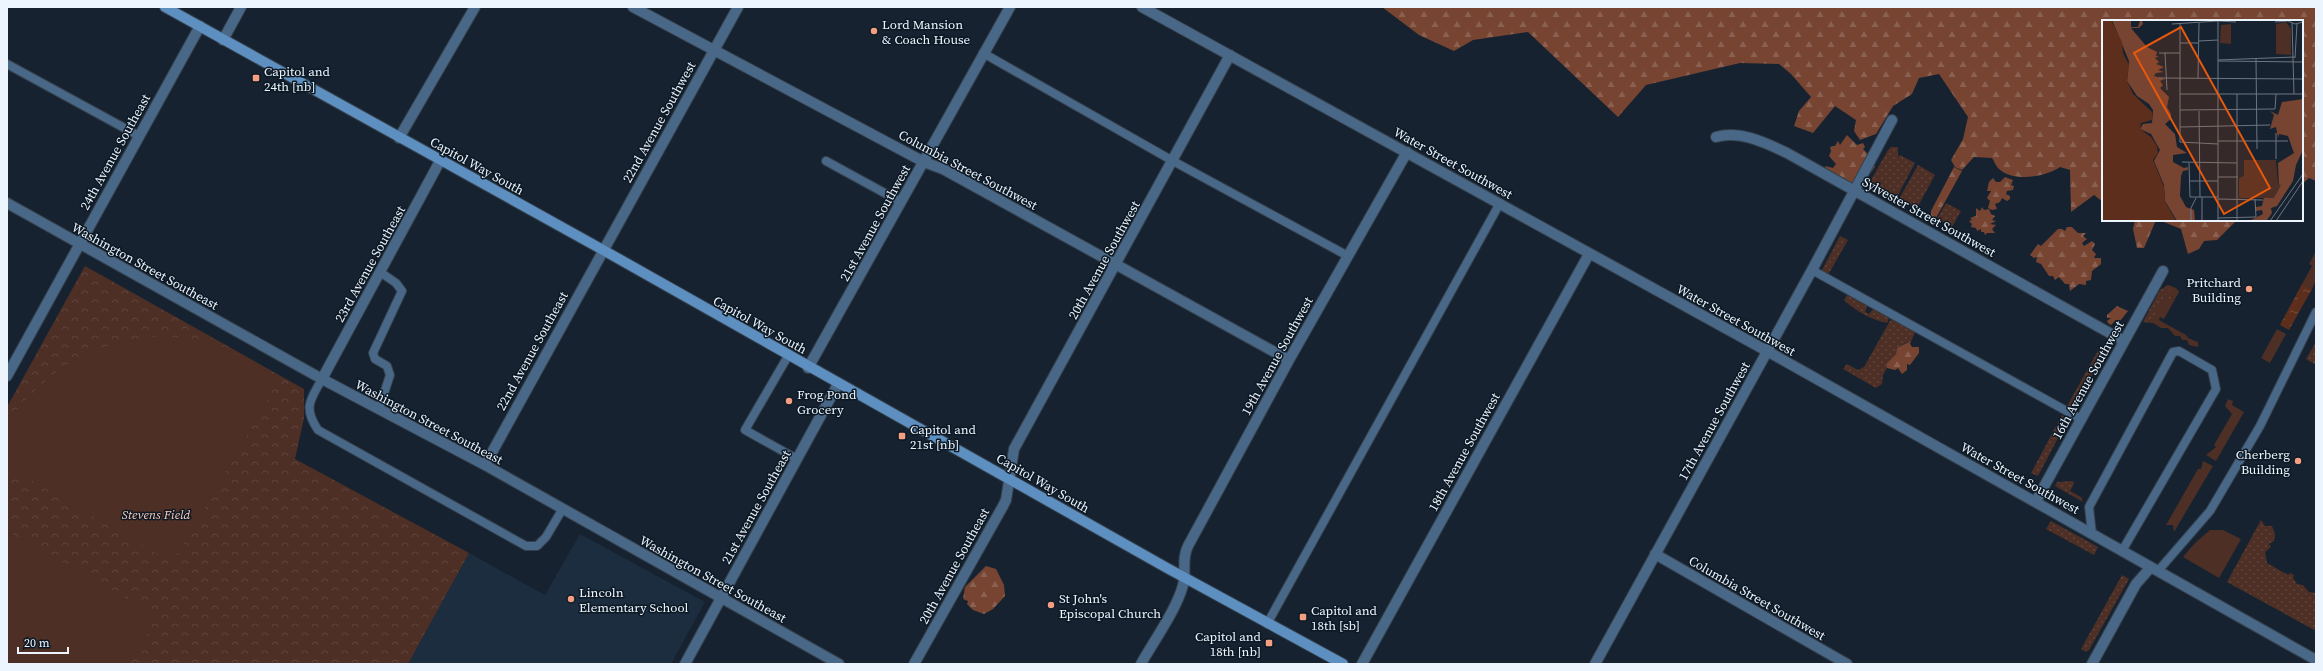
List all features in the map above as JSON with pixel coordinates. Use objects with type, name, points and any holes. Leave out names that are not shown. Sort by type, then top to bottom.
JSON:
[{"type":"main road","name":"Capitol Way South","points":[[165,7],[440,161],[603,250],[808,368],[1008,478],[1267,624],[1343,664]]},
{"type":"street","points":[[223,40],[241,7]]},
{"type":"street","points":[[399,138],[475,7]]},
{"type":"street","name":"Columbia Street Southwest","points":[[633,7],[713,51],[924,162],[943,169],[1289,360]]},
{"type":"street","name":"22nd Avenue Southwest","points":[[603,250],[738,7]]},
{"type":"street","name":"21st Avenue Southwest","points":[[808,368],[1010,7]]},
{"type":"street","name":"Water Street Southwest","points":[[1142,7],[1767,351],[2036,501],[2316,660]]},
{"type":"street","name":"24th Avenue Southeast","points":[[7,376],[78,244],[200,26]]},
{"type":"street","name":"20th Avenue Southwest","points":[[1008,478],[1014,449],[1230,56]]},
{"type":"street","name":"17th Avenue Southwest","points":[[1595,664],[1812,270],[1892,120]]},
{"type":"street","name":"Sylvester Street Southwest","points":[[1716,137],[1726,134],[1774,146],[2124,341]]},
{"type":"street","name":"19th Avenue Southwest","points":[[1141,664],[1180,593],[1184,577],[1184,553],[1289,360],[1407,152]]},
{"type":"street","name":"23rd Avenue Southeast","points":[[322,379],[440,161]]},
{"type":"street","name":"Washington Street Southeast","points":[[7,203],[322,379],[485,465],[562,510],[839,664]]},
{"type":"street","name":"22nd Avenue Southeast","points":[[485,465],[603,250]]},
{"type":"street","name":"18th Avenue Southwest","points":[[1362,664],[1589,254]]},
{"type":"street","name":"16th Avenue Southwest","points":[[2036,501],[2164,271]]},
{"type":"street","name":"21st Avenue Southeast","points":[[685,664],[838,384]]},
{"type":"street","name":"20th Avenue Southeast","points":[[914,664],[1003,506],[1006,500],[1008,478]]},
{"type":"street","name":"Columbia Street Southwest","points":[[1655,554],[1847,664]]},
{"type":"street","points":[[2092,664],[2136,584],[2154,569]]},
{"type":"lane","points":[[983,53],[1173,161],[1348,256]]},
{"type":"lane","points":[[7,64],[139,136]]},
{"type":"lane","points":[[826,161],[901,202]]},
{"type":"lane","points":[[1267,624],[1500,203]]},
{"type":"lane","points":[[1812,270],[2081,419]]},
{"type":"lane","points":[[379,409],[390,375],[387,366],[375,359],[373,353],[402,291],[396,283],[380,272]]},
{"type":"lane","points":[[2154,569],[2210,511],[2260,426],[2316,312]]},
{"type":"lane","points":[[2092,534],[2089,507],[2173,352],[2178,351],[2212,370],[2216,389],[2122,551]]},
{"type":"lane","points":[[788,356],[745,430],[796,459]]},
{"type":"lane","points":[[322,379],[308,404],[310,417],[318,430],[526,546],[537,546],[546,537],[562,510]]},
{"type":"shaded area","name":"Lincoln Elementary School","points":[[580,534],[705,602],[671,664],[408,664],[469,553],[545,595]]},
{"type":"green space","points":[[1382,7],[2316,7],[2316,181],[2309,178],[2303,183],[2303,20],[2102,20],[2102,201],[2094,195],[2071,212],[2070,170],[2060,167],[2054,171],[2038,176],[2012,176],[2004,173],[1997,167],[1992,158],[1974,157],[1962,170],[1955,167],[1951,160],[1963,139],[1968,117],[1939,74],[1919,78],[1912,94],[1893,106],[1876,134],[1860,140],[1854,131],[1856,120],[1835,106],[1813,133],[1794,126],[1799,111],[1811,97],[1791,74],[1779,64],[1740,63],[1646,85],[1618,117],[1528,32],[1473,40],[1454,51],[1419,35]]},
{"type":"green space","points":[[1847,135],[1857,145],[1863,143],[1865,147],[1863,149],[1868,154],[1870,166],[1875,166],[1871,173],[1864,179],[1852,185],[1848,185],[1846,180],[1840,178],[1839,176],[1827,173],[1825,166],[1833,168],[1836,164],[1829,156],[1831,151],[1830,147],[1835,146],[1838,141],[1840,145]]},
{"type":"green space","points":[[1891,147],[1898,147],[1898,157],[1900,155],[1915,163],[1897,197],[1872,183],[1871,180]]},
{"type":"green space","points":[[1918,165],[1935,175],[1917,208],[1899,199]]},
{"type":"green space","points":[[1954,167],[1962,171],[1936,218],[1931,216],[1931,211]]},
{"type":"green space","points":[[2005,177],[2013,180],[2011,185],[2014,186],[2013,190],[2007,191],[2006,194],[2010,196],[2010,199],[2007,201],[2002,198],[2000,202],[1995,204],[1997,209],[1992,210],[1988,208],[1990,201],[1987,198],[1991,191],[1987,191],[1989,182],[1993,178],[1996,182],[2000,182]]},
{"type":"green space","points":[[1946,203],[1961,211],[1952,227],[1937,219]]},
{"type":"green space","points":[[1982,207],[1984,210],[1989,209],[1991,214],[1995,216],[1992,220],[1996,221],[1990,224],[1996,225],[1992,229],[1995,233],[1987,233],[1985,235],[1984,232],[1981,232],[1981,229],[1977,231],[1976,228],[1971,227],[1972,224],[1969,221],[1972,220],[1970,218],[1976,216],[1976,208],[1980,211]]},
{"type":"green space","points":[[2135,221],[2156,221],[2144,248],[2137,248],[2133,229]]},
{"type":"green space","points":[[2161,221],[2238,221],[2235,222],[2217,240],[2204,241],[2199,249],[2188,254],[2181,229]]},
{"type":"green space","points":[[2067,227],[2072,227],[2078,233],[2086,233],[2083,236],[2087,239],[2082,243],[2084,246],[2092,241],[2095,244],[2092,250],[2096,254],[2094,258],[2101,258],[2101,264],[2092,271],[2091,280],[2086,281],[2086,285],[2079,284],[2070,291],[2069,284],[2065,284],[2059,277],[2055,280],[2053,276],[2049,276],[2041,264],[2036,262],[2037,257],[2034,258],[2030,255],[2038,244],[2041,246],[2058,229],[2065,231]]},
{"type":"green space","points":[[1840,236],[1848,240],[1828,275],[1822,270]]},
{"type":"green space","points":[[2316,251],[2316,280],[2312,289],[2302,284],[2312,266],[2309,264]]},
{"type":"green space","name":"Stevens Field","points":[[85,266],[304,389],[304,418],[295,459],[469,553],[408,664],[7,664],[7,407]]},
{"type":"green space","points":[[2168,285],[2176,288],[2179,292],[2168,294],[2173,296],[2171,300],[2164,299],[2153,323],[2143,322],[2160,290]]},
{"type":"green space","points":[[2166,289],[2179,292],[2164,319],[2160,317],[2159,320],[2186,335],[2188,338],[2198,342],[2198,347],[2189,345],[2187,340],[2182,340],[2180,336],[2175,336],[2168,328],[2161,328],[2153,323],[2155,313],[2160,303],[2166,298],[2171,300],[2173,296],[2164,294]]},
{"type":"green space","points":[[1847,295],[1867,306],[1865,312],[1869,314],[1873,309],[1889,318],[1887,323],[1881,322],[1853,308],[1844,300]]},
{"type":"green space","points":[[2117,306],[2128,311],[2120,321],[2116,320],[2111,325],[2107,321],[2111,318],[2107,318],[2107,315]]},
{"type":"green space","points":[[1891,319],[1915,332],[1910,344],[1908,342],[1897,348],[1896,354],[1886,364],[1887,368],[1883,375],[1882,384],[1876,388],[1843,369],[1847,364],[1858,370],[1864,367]]},
{"type":"green space","points":[[2277,329],[2286,334],[2270,363],[2261,358]]},
{"type":"green space","points":[[159,336],[210,340],[280,378],[179,552],[165,558],[7,466],[7,420],[51,377],[71,362],[100,348]]},
{"type":"green space","points":[[1909,342],[1912,347],[1919,347],[1919,353],[1910,365],[1907,364],[1907,370],[1902,374],[1898,368],[1895,370],[1887,368],[1886,364],[1896,354],[1897,348]]},
{"type":"green space","points":[[2316,342],[2316,365],[2306,359]]},
{"type":"green space","points":[[2100,347],[2106,350],[2074,409],[2067,406]]},
{"type":"green space","points":[[2228,399],[2233,401],[2232,405],[2244,412],[2216,461],[2206,455],[2216,447],[2214,445],[2232,414],[2225,406]]},
{"type":"green space","points":[[2062,415],[2068,419],[2038,476],[2031,473]]},
{"type":"green space","points":[[2203,461],[2213,466],[2174,532],[2173,525],[2166,525],[2198,469],[2201,469]]},
{"type":"green space","points":[[2073,481],[2074,484],[2070,491],[2081,497],[2083,502],[2055,486],[2057,482]]},
{"type":"green space","points":[[2261,520],[2265,526],[2272,526],[2275,534],[2274,541],[2269,544],[2271,547],[2265,552],[2267,563],[2288,575],[2290,573],[2294,575],[2293,578],[2297,584],[2303,585],[2309,592],[2316,593],[2316,631],[2227,582]]},
{"type":"green space","points":[[2051,521],[2098,547],[2094,555],[2046,529]]},
{"type":"green space","points":[[2210,530],[2223,530],[2241,539],[2219,578],[2183,557],[2195,543]]},
{"type":"green space","points":[[7,531],[147,610],[150,629],[130,664],[7,664]]},
{"type":"green space","points":[[986,566],[996,569],[1004,585],[1005,596],[993,609],[984,614],[973,610],[967,604],[968,601],[963,599],[965,587]]},
{"type":"green space","points":[[2122,575],[2129,579],[2089,650],[2086,652],[2081,649]]},
{"type":"water","points":[[2302,284],[2312,289],[2289,330],[2280,325]]},
{"type":"place","name":"Lord Mansion & Coach House","points":[[874,31]]},
{"type":"place","name":"Capitol and 24th [nb]","points":[[256,78]]},
{"type":"place","name":"Pritchard Building","points":[[2249,289]]},
{"type":"place","name":"Frog Pond Grocery","points":[[789,401]]},
{"type":"place","name":"Capitol and 21st [nb]","points":[[902,436]]},
{"type":"place","name":"Cherberg Building","points":[[2298,461]]},
{"type":"place","name":"Lincoln Elementary School","points":[[571,599]]},
{"type":"place","name":"St John's Episcopal Church","points":[[1051,605]]},
{"type":"place","name":"Capitol and 18th [sb]","points":[[1303,617]]},
{"type":"place","name":"Capitol and 18th [nb]","points":[[1269,643]]}]
